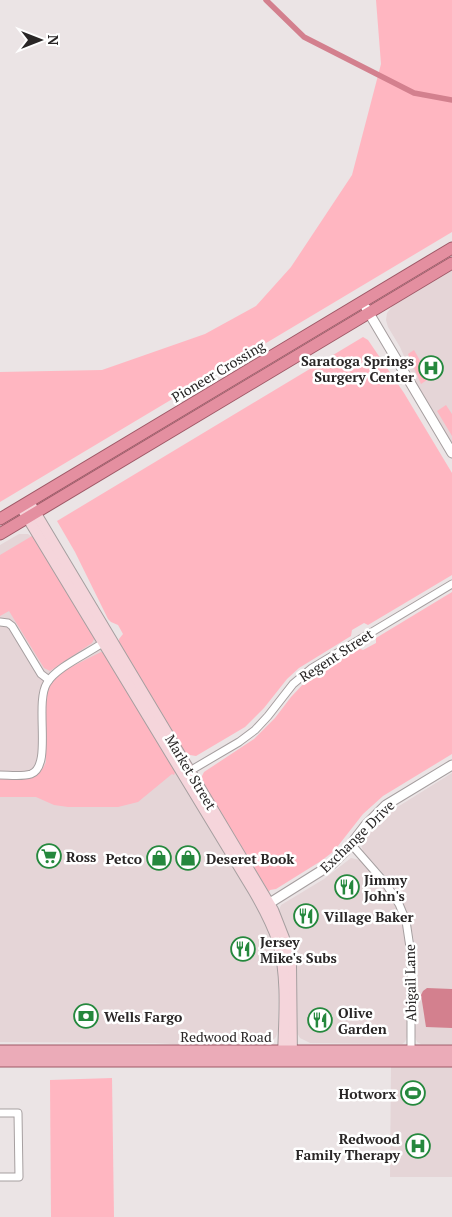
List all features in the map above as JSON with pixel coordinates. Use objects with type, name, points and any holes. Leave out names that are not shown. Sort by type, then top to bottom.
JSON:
[{"type":"highway","name":"Pioneer Crossing","points":[[0,519],[452,248]]},
{"type":"highway","name":"Pioneer Crossing","points":[[0,534],[452,263]]},
{"type":"main road","name":"Market Street","points":[[25,504],[284,938],[291,965],[287,1056]]},
{"type":"main road","name":"Redwood Road","points":[[0,1051],[452,1061]]},
{"type":"main road","name":"Redwood Road","points":[[0,1061],[452,1051]]},
{"type":"street","points":[[362,302],[452,453]]},
{"type":"street","name":"Regent Street","points":[[187,773],[239,742],[255,730],[290,688],[312,668],[452,584]]},
{"type":"street","points":[[0,622],[8,623],[12,626],[41,674],[48,680]]},
{"type":"street","points":[[0,775],[30,774],[40,766],[42,759],[42,697],[48,680],[107,640]]},
{"type":"street","name":"Exchange Drive","points":[[266,905],[327,868],[386,805],[452,765]]},
{"type":"street","name":"Abigail Lane","points":[[351,844],[386,884],[399,904],[406,921],[411,954],[411,1052]]},
{"type":"street","points":[[0,1113],[18,1113],[19,1177],[0,1177]]},
{"type":"shaded area","points":[[376,0],[452,0],[452,232],[0,502],[0,372],[102,370],[205,334],[256,306],[291,267],[352,175],[381,64]]},
{"type":"shaded area","name":"Saratoga Springs Surgery Center","points":[[452,270],[452,444],[418,388],[386,320],[387,313],[394,304]]},
{"type":"shaded area","points":[[363,337],[368,340],[404,393],[452,473],[452,575],[368,625],[364,623],[352,630],[351,636],[299,668],[245,727],[196,756],[190,755],[187,757],[119,644],[119,639],[123,634],[118,625],[108,619],[75,552],[57,521]]},
{"type":"shaded area","points":[[414,350],[430,378],[421,384],[408,354]]},
{"type":"shaded area","points":[[446,405],[452,414],[452,436],[437,411]]},
{"type":"shaded area","points":[[19,534],[28,534],[35,539],[255,900],[268,925],[279,963],[278,1031],[276,1037],[270,1043],[260,1046],[206,1046],[155,1043],[0,1042],[0,545]]},
{"type":"shaded area","points":[[32,536],[95,637],[92,643],[50,671],[44,668],[9,611],[0,616],[0,555]]},
{"type":"shaded area","points":[[452,592],[452,754],[383,796],[363,814],[334,851],[321,861],[269,892],[200,778],[204,772],[254,739],[275,718],[306,681],[358,648],[363,650],[376,643],[376,638]]},
{"type":"shaded area","points":[[101,652],[106,653],[176,770],[174,775],[172,774],[138,802],[118,807],[68,807],[54,805],[36,797],[0,797],[0,778],[33,776],[43,768],[46,762],[46,700],[50,684],[67,669]]},
{"type":"shaded area","points":[[452,773],[452,1044],[421,1044],[417,1042],[415,1037],[415,959],[414,941],[409,917],[398,893],[390,881],[363,851],[361,844],[372,829],[391,811]]},
{"type":"shaded area","points":[[351,858],[360,860],[381,883],[394,903],[403,926],[407,953],[407,1037],[402,1044],[310,1043],[300,1038],[296,1031],[279,910],[281,905],[324,879]]},
{"type":"shaded area","points":[[427,988],[452,989],[452,1028],[426,1027],[421,995]]},
{"type":"shaded area","points":[[391,1067],[452,1067],[452,1177],[390,1177]]},
{"type":"shaded area","points":[[112,1078],[114,1217],[51,1217],[50,1080]]},
{"type":"waterway","points":[[266,0],[304,37],[414,93],[452,100]]},
{"type":"place","name":"Saratoga Springs Surgery Center","points":[[431,368]]},
{"type":"place","name":"Ross","points":[[49,856]]},
{"type":"place","name":"Petco","points":[[159,858]]},
{"type":"place","name":"Deseret Book","points":[[188,858]]},
{"type":"place","name":"Jimmy John's","points":[[347,887]]},
{"type":"place","name":"Village Baker","points":[[306,916]]},
{"type":"place","name":"Jersey Mike's Subs","points":[[243,949]]},
{"type":"place","name":"Wells Fargo","points":[[86,1016]]},
{"type":"place","name":"Olive Garden","points":[[320,1020]]},
{"type":"place","name":"Hotworx","points":[[413,1093]]},
{"type":"place","name":"Redwood Family Therapy","points":[[418,1146]]}]
